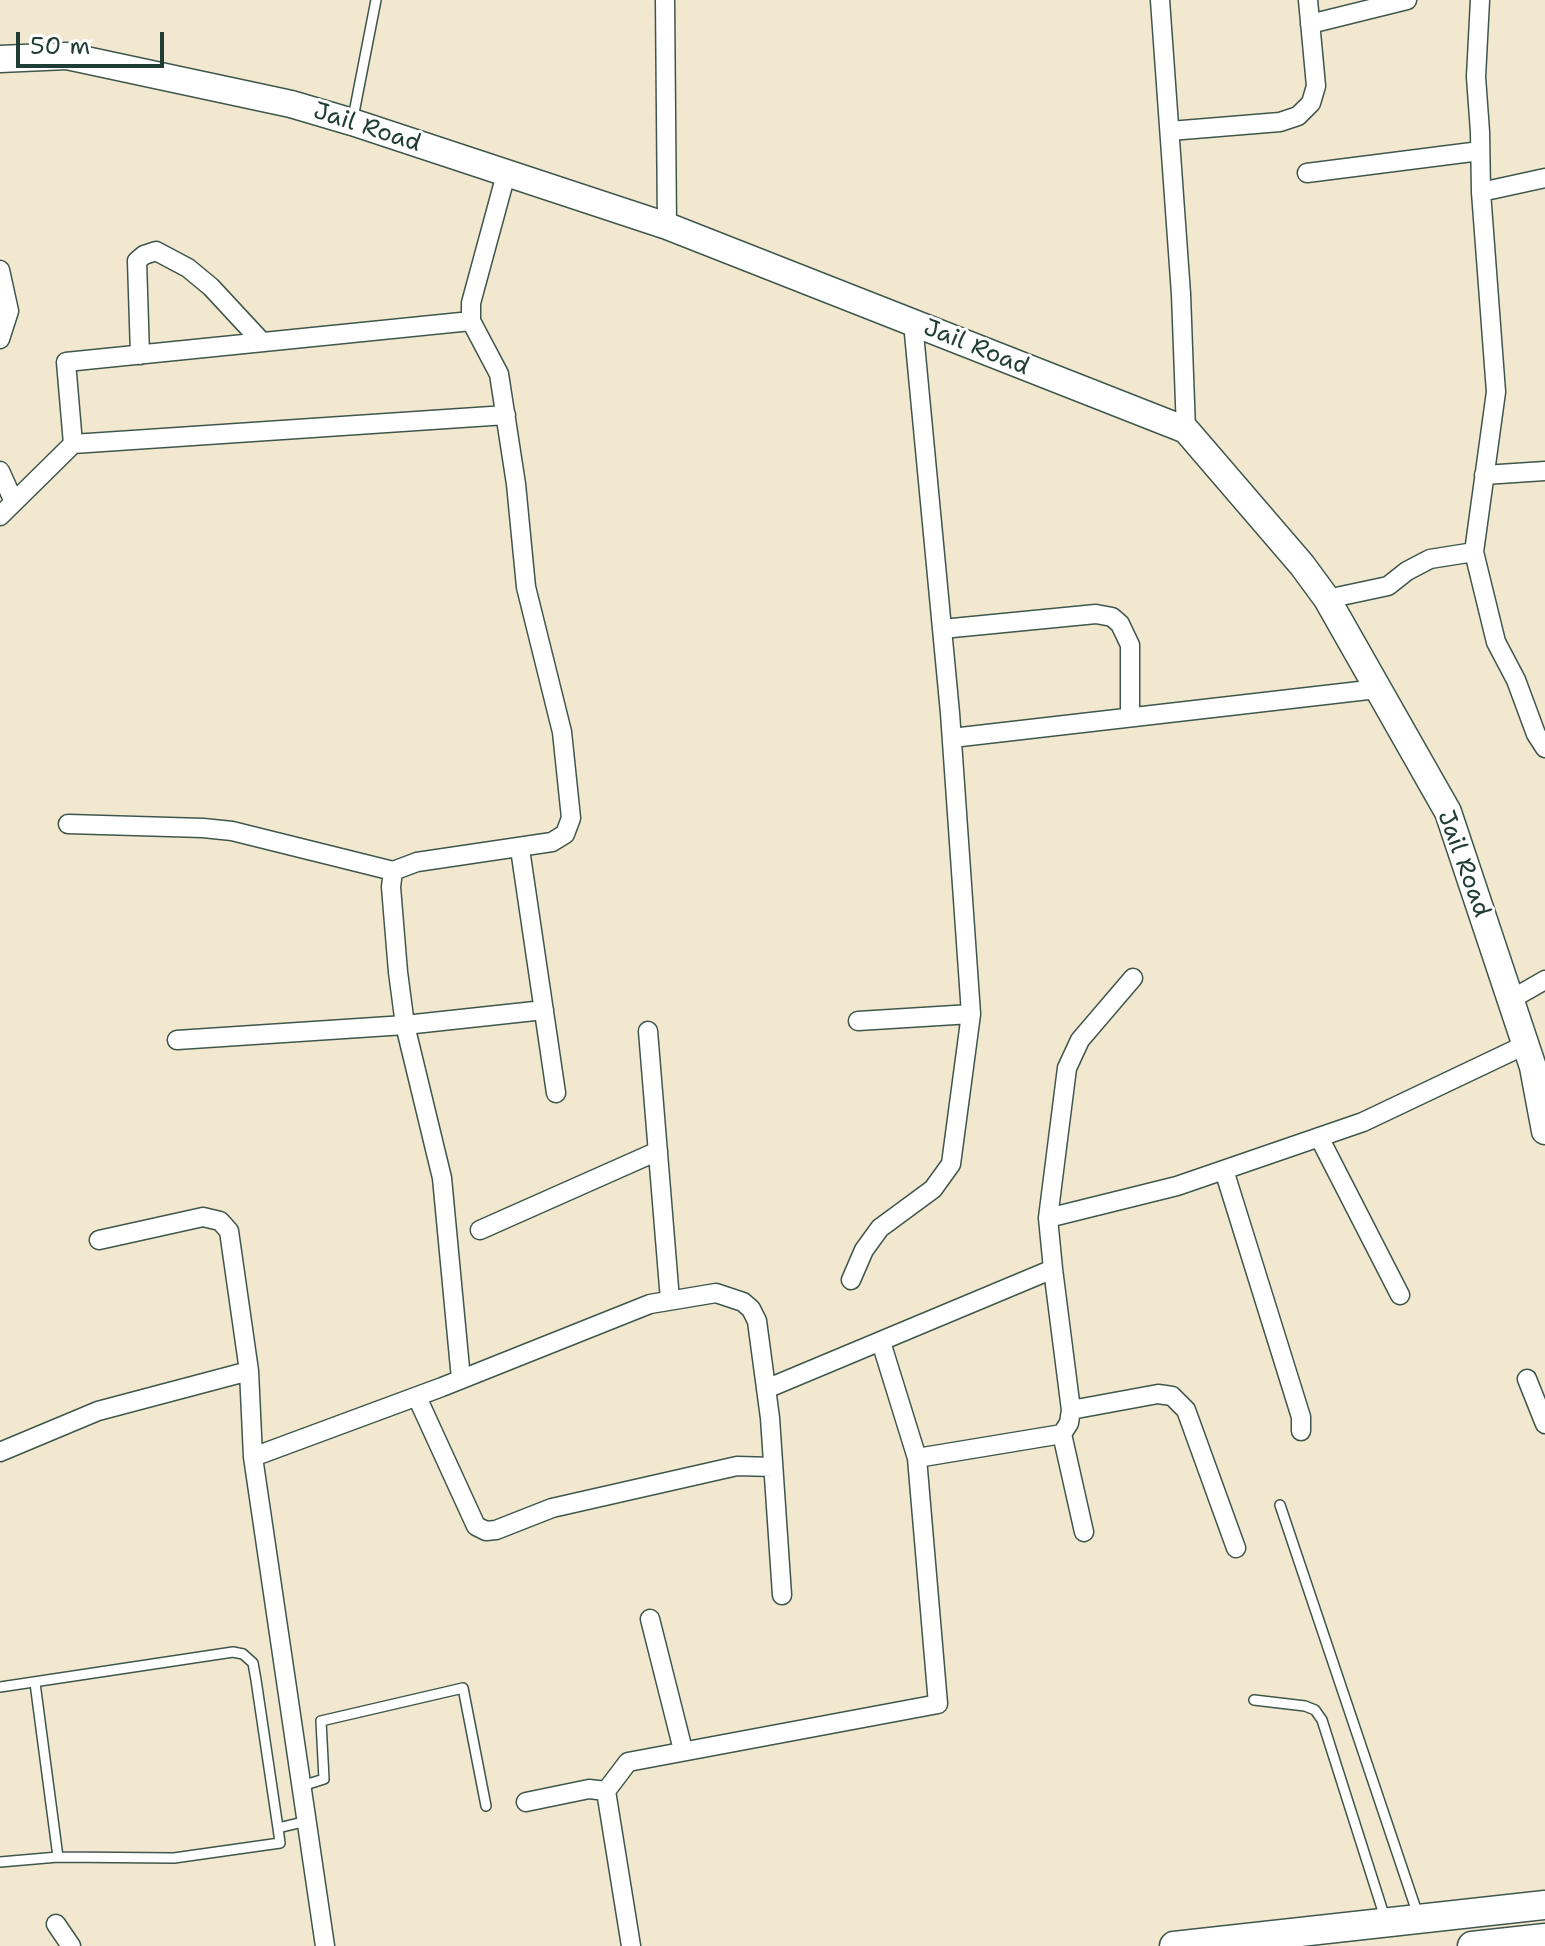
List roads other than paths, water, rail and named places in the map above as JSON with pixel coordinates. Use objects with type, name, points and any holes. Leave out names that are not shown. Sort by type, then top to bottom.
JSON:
[{"type":"main road","points":[[1174,1946],[1545,1905]]},
{"type":"main road","points":[[1472,1946],[1545,1938]]},
{"type":"street","points":[[665,0],[667,226]]},
{"type":"street","points":[[1160,0],[1181,294],[1186,430]]},
{"type":"street","points":[[1170,131],[1280,122],[1298,116],[1311,103],[1316,86],[1308,0]]},
{"type":"street","points":[[1310,24],[1407,0]]},
{"type":"street","points":[[1480,0],[1476,77],[1496,392],[1474,552],[1496,642],[1545,748]]},
{"type":"street","name":"Jail Road","points":[[0,59],[67,56],[291,104],[352,122],[667,226],[1186,430],[1302,565],[1327,599],[1448,812],[1533,1067],[1545,1131]]},
{"type":"street","points":[[1307,173],[1480,151]]},
{"type":"street","points":[[68,824],[232,831],[393,871],[417,862],[520,849],[552,842],[565,834],[571,818],[562,732],[526,587],[516,484],[499,374],[471,321],[471,303],[506,174]]},
{"type":"street","points":[[1481,192],[1545,178]]},
{"type":"street","points":[[140,355],[137,261],[156,251],[188,268],[211,287],[262,342]]},
{"type":"street","points":[[0,270],[9,311],[0,339]]},
{"type":"street","points":[[73,444],[66,362],[471,321]]},
{"type":"street","points":[[851,1280],[864,1250],[880,1228],[933,1189],[951,1164],[971,1014],[952,738],[913,323]]},
{"type":"street","points":[[0,516],[73,444],[506,415]]},
{"type":"street","points":[[0,471],[14,502]]},
{"type":"street","points":[[1484,475],[1545,471]]},
{"type":"street","points":[[1327,599],[1388,586],[1430,559],[1474,552]]},
{"type":"street","points":[[942,629],[1096,614],[1112,617],[1120,624],[1130,645],[1130,717]]},
{"type":"street","points":[[952,738],[1377,689]]},
{"type":"street","points":[[520,849],[556,1093]]},
{"type":"street","points":[[393,871],[391,887],[396,958],[405,1025],[442,1178],[461,1379]]},
{"type":"street","points":[[1084,1532],[1062,1434],[1069,1423],[1071,1410],[1048,1218],[1067,1068],[1072,1052],[1133,978]]},
{"type":"street","points":[[1510,1000],[1545,980]]},
{"type":"street","points":[[177,1040],[405,1025],[544,1010]]},
{"type":"street","points":[[858,1021],[971,1014]]},
{"type":"street","points":[[648,1031],[670,1300]]},
{"type":"street","points":[[1048,1218],[1177,1186],[1363,1122],[1525,1045]]},
{"type":"street","points":[[1319,1137],[1400,1295]]},
{"type":"street","points":[[480,1230],[658,1151]]},
{"type":"street","points":[[1224,1170],[1301,1417],[1301,1431]]},
{"type":"street","points":[[99,1240],[203,1217],[220,1221],[229,1231],[249,1371],[253,1457],[325,1946]]},
{"type":"street","points":[[766,1389],[1053,1269]]},
{"type":"street","points":[[253,1457],[417,1397],[650,1304],[716,1293],[743,1302],[757,1321],[766,1389],[782,1595]]},
{"type":"street","points":[[631,1946],[606,1791],[628,1762],[938,1704],[917,1458],[881,1342]]},
{"type":"street","points":[[0,1452],[98,1411],[249,1371]]},
{"type":"street","points":[[1527,1379],[1545,1424]]},
{"type":"street","points":[[1071,1410],[1158,1394],[1172,1396],[1186,1410],[1236,1548]]},
{"type":"street","points":[[417,1397],[476,1526],[486,1531],[552,1508],[737,1466],[773,1467]]},
{"type":"street","points":[[917,1458],[1062,1434]]},
{"type":"street","points":[[650,1619],[683,1750]]},
{"type":"street","points":[[526,1802],[589,1789],[606,1791]]},
{"type":"street","points":[[56,1924],[71,1946]]},
{"type":"lane","points":[[352,122],[376,0]]},
{"type":"lane","points":[[1280,1505],[1419,1918]]},
{"type":"lane","points":[[0,1687],[233,1652],[243,1654],[253,1663],[280,1843],[174,1858],[58,1857],[0,1862]]},
{"type":"lane","points":[[35,1683],[58,1857]]},
{"type":"lane","points":[[302,1786],[324,1779],[321,1721],[463,1688],[486,1806]]},
{"type":"lane","points":[[1254,1700],[1305,1706],[1315,1710],[1322,1720],[1386,1922]]},
{"type":"lane","points":[[278,1828],[307,1821]]}]
